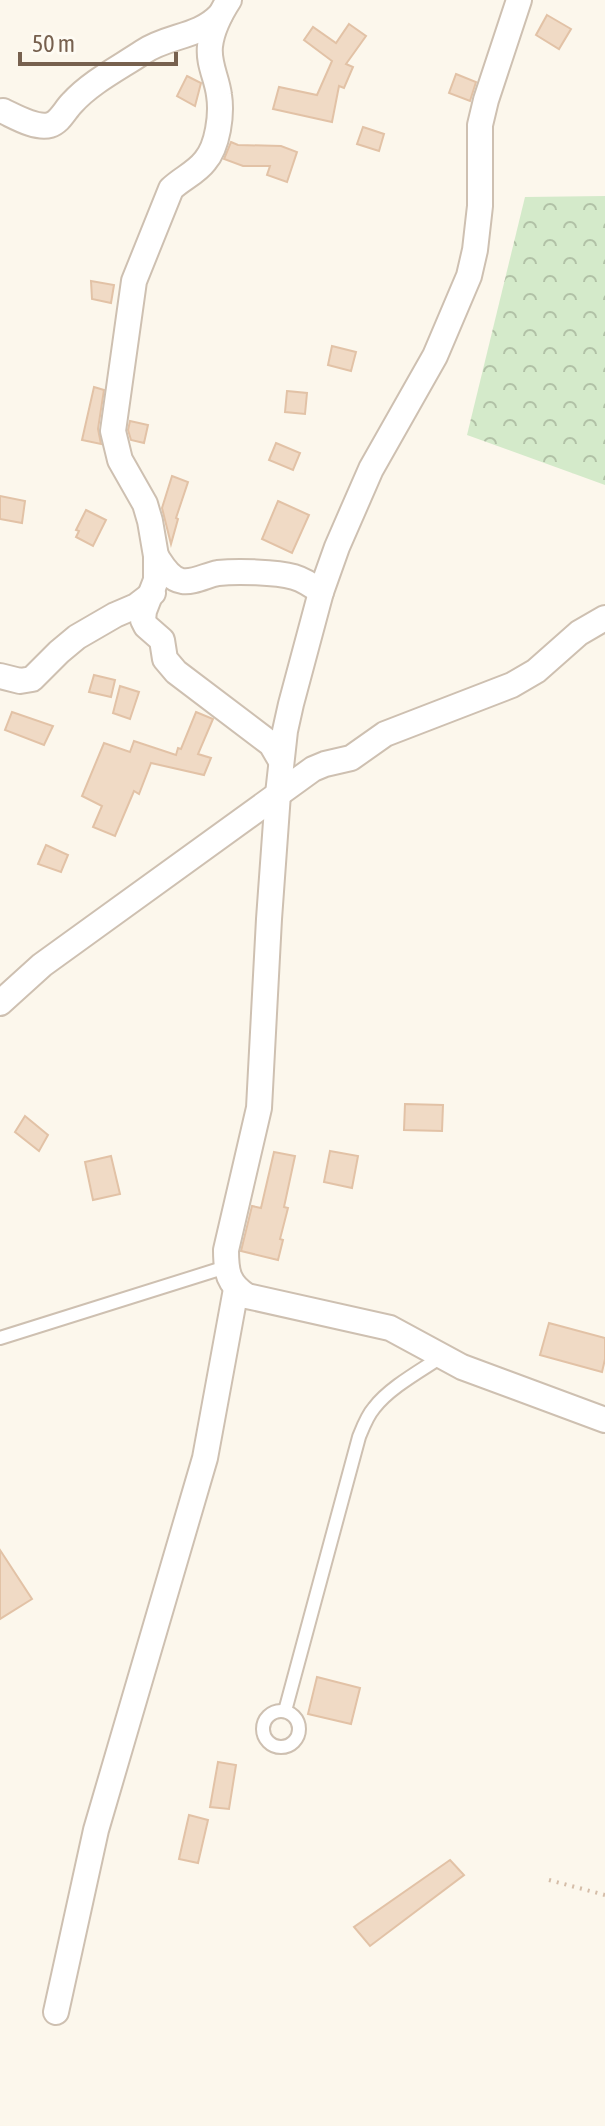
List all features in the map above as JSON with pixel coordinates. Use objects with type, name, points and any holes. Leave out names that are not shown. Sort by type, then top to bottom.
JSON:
[{"type":"street","points":[[56,2012],[96,1830],[205,1458],[231,1278],[226,1250],[259,1108],[278,794],[291,704],[321,592],[337,547],[371,469],[435,356],[469,276],[480,206],[480,125],[519,0]]},
{"type":"street","points":[[224,8],[210,46],[210,62],[220,100],[218,126],[211,152],[205,161],[171,189],[134,281],[113,431],[120,460],[145,504],[156,556],[156,580],[144,611],[146,626],[162,640],[165,659],[176,672],[271,744],[281,761]]},
{"type":"street","points":[[3,111],[33,124],[52,124],[79,96],[153,45],[202,29],[224,8]]},
{"type":"street","points":[[156,556],[167,572],[181,581],[233,572],[285,575],[304,581],[321,592]]},
{"type":"street","points":[[0,676],[20,681],[32,679],[77,637],[136,606],[153,593]]},
{"type":"street","points":[[0,1003],[42,965],[313,769],[351,758],[385,734],[512,685],[557,655],[579,633],[605,618]]},
{"type":"street","points":[[231,1278],[258,1300],[390,1328],[462,1367],[605,1420]]},
{"type":"lane","points":[[0,1338],[231,1278]]},
{"type":"lane","points":[[285,1711],[365,1422],[374,1407],[386,1396],[441,1357]]},
{"type":"path","points":[[549,1880],[605,1895]]},
{"type":"green space","points":[[605,196],[605,485],[467,435],[525,197]]},
{"type":"building","points":[[547,15],[571,29],[559,49],[536,35]]},
{"type":"building","points":[[349,24],[366,36],[346,64],[353,67],[344,88],[339,86],[332,122],[273,109],[279,87],[317,95],[332,61],[304,40],[313,27],[336,43]]},
{"type":"building","points":[[456,74],[476,82],[470,101],[449,93]]},
{"type":"building","points":[[187,76],[201,83],[195,106],[177,96]]},
{"type":"building","points":[[363,127],[384,134],[379,151],[357,144]]},
{"type":"building","points":[[231,142],[238,145],[281,146],[297,152],[287,182],[267,175],[270,166],[243,166],[224,159]]},
{"type":"building","points":[[91,281],[114,285],[111,303],[92,299]]},
{"type":"building","points":[[332,346],[356,352],[351,371],[328,365]]},
{"type":"building","points":[[94,387],[104,390],[98,429],[101,444],[82,440]]},
{"type":"building","points":[[287,391],[307,393],[305,414],[285,412]]},
{"type":"building","points":[[130,421],[148,425],[144,443],[131,440],[128,430]]},
{"type":"building","points":[[276,443],[300,453],[293,470],[269,460]]},
{"type":"building","points":[[172,476],[188,482],[171,544],[162,508]]},
{"type":"building","points":[[0,496],[25,501],[22,523],[0,519]]},
{"type":"building","points":[[278,501],[309,515],[292,553],[262,539]]},
{"type":"building","points":[[86,510],[106,520],[93,546],[76,537],[79,531],[76,530]]},
{"type":"building","points":[[94,675],[115,680],[111,697],[89,692]]},
{"type":"building","points":[[120,686],[139,692],[130,719],[113,713]]},
{"type":"building","points":[[12,712],[53,726],[44,745],[5,730]]},
{"type":"building","points":[[196,712],[213,719],[198,754],[211,758],[204,775],[151,763],[139,794],[134,791],[115,836],[93,827],[102,806],[82,796],[104,743],[130,752],[134,741],[176,755]]},
{"type":"building","points":[[46,845],[68,855],[61,872],[38,864]]},
{"type":"building","points":[[405,1104],[443,1105],[442,1131],[404,1130]]},
{"type":"building","points":[[25,1116],[48,1135],[39,1151],[15,1132]]},
{"type":"building","points":[[330,1151],[358,1156],[352,1188],[324,1182]]},
{"type":"building","points":[[274,1152],[295,1156],[284,1207],[288,1208],[278,1260],[241,1251],[252,1206],[261,1208]]},
{"type":"building","points":[[111,1156],[120,1194],[93,1200],[85,1162]]},
{"type":"building","points":[[549,1323],[605,1338],[602,1372],[540,1355]]},
{"type":"building","points":[[0,1550],[32,1599],[0,1619]]},
{"type":"building","points":[[317,1677],[360,1688],[351,1724],[308,1714]]},
{"type":"building","points":[[218,1762],[236,1765],[229,1809],[210,1807]]},
{"type":"building","points":[[189,1815],[208,1820],[198,1863],[179,1859]]},
{"type":"building","points":[[450,1860],[464,1875],[370,1946],[354,1927]]}]
